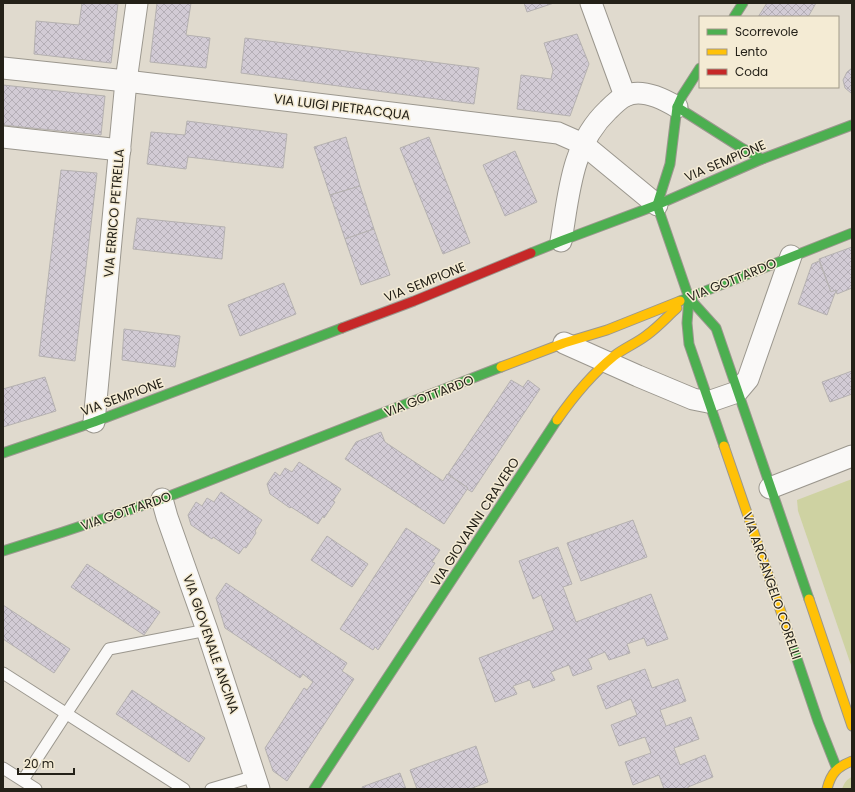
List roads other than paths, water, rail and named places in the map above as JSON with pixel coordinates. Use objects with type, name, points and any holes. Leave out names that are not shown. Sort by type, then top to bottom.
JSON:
[{"type":"street","name":"VIA ERRICO PETRELLA","points":[[94,422],[126,81],[136,3]]},
{"type":"street","points":[[591,3],[625,96]]},
{"type":"street","points":[[735,16],[743,3]]},
{"type":"street","name":"VIA LUIGI PIETRACQUA","points":[[3,68],[126,81],[558,133],[583,144],[659,212]]},
{"type":"street","points":[[659,212],[671,162],[676,106],[699,70]]},
{"type":"street","points":[[560,241],[573,172],[583,144],[601,117],[625,96],[648,94],[661,98],[762,159]]},
{"type":"street","name":"VIA SEMPIONE","points":[[3,453],[94,422],[414,301],[560,241],[659,212],[762,159],[852,125]]},
{"type":"street","points":[[3,137],[120,150]]},
{"type":"street","name":"VIA ARCANGELO CORELLI","points":[[659,212],[689,298],[716,328],[852,726]]},
{"type":"street","name":"VIA GOTTARDO","points":[[3,551],[90,524],[162,499],[564,343],[608,330],[852,233]]},
{"type":"street","points":[[564,343],[693,399],[708,402],[737,392],[748,379],[791,256]]},
{"type":"street","name":"VIA ARCANGELO CORELLI","points":[[689,298],[687,323],[689,344],[816,713],[837,769]]},
{"type":"street","name":"VIA GIOVANNI CRAVERO","points":[[314,789],[562,412],[583,386],[607,362],[615,355],[647,335],[689,298]]},
{"type":"street","points":[[770,488],[852,456]]},
{"type":"street","name":"VIA GIOVENALE ANCINA","points":[[162,499],[257,783]]},
{"type":"street","points":[[826,789],[828,781],[834,772],[842,765],[852,761]]},
{"type":"lane","points":[[23,780],[109,649],[207,630]]},
{"type":"lane","points":[[3,673],[184,789]]},
{"type":"lane","points":[[3,768],[36,789]]},
{"type":"lane","points":[[210,789],[257,783]]}]
